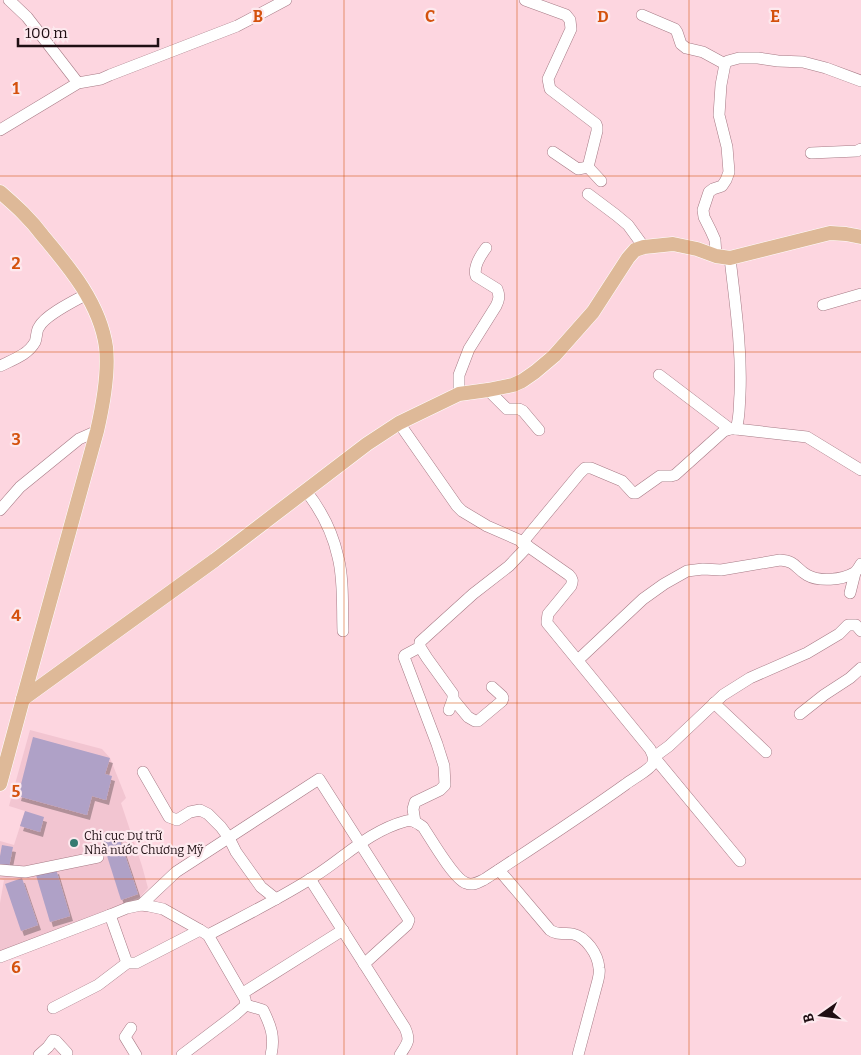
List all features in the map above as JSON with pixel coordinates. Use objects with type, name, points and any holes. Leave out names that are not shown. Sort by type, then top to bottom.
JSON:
[{"type":"main road","points":[[0,192],[24,214],[63,259],[96,310],[106,347],[107,364],[97,431],[0,784]]},
{"type":"main road","points":[[23,699],[214,560],[367,444],[399,423],[459,394],[513,385],[535,372],[554,356],[593,312],[635,250],[644,247],[672,244],[723,257],[830,233],[861,237]]},
{"type":"street","points":[[9,0],[27,17],[78,83]]},
{"type":"street","points":[[0,130],[78,83],[110,76],[228,30],[286,0]]},
{"type":"street","points":[[525,0],[566,14],[569,18],[571,29],[548,79],[548,86],[596,124],[597,131],[588,167]]},
{"type":"street","points":[[642,15],[675,30],[681,44],[686,48],[703,52],[725,64]]},
{"type":"street","points":[[733,429],[739,411],[741,382],[738,318],[723,257],[702,210],[709,192],[722,186],[728,172],[728,147],[719,115],[720,85],[725,64],[734,59],[758,58],[803,62],[860,78]]},
{"type":"street","points":[[811,154],[857,151],[861,149]]},
{"type":"street","points":[[553,152],[578,169],[588,167]]},
{"type":"street","points":[[588,167],[602,180]]},
{"type":"street","points":[[588,194],[628,225],[644,247]]},
{"type":"street","points":[[459,394],[459,375],[469,349],[499,300],[497,289],[475,274],[480,257],[486,248]]},
{"type":"street","points":[[0,366],[22,356],[35,342],[39,327],[51,315],[86,294]]},
{"type":"street","points":[[823,305],[861,294]]},
{"type":"street","points":[[659,375],[733,429]]},
{"type":"street","points":[[488,390],[508,409],[523,412],[539,430]]},
{"type":"street","points":[[399,423],[462,512],[487,526],[519,540],[572,578],[571,586],[548,614],[547,621],[650,749],[654,757],[740,861]]},
{"type":"street","points":[[492,686],[503,698],[475,722],[451,704],[452,694],[419,644],[422,639],[472,594],[509,566],[585,468],[591,468],[622,481],[633,493],[636,493],[660,476],[675,475],[724,431],[733,429],[807,437],[861,470]]},
{"type":"street","points":[[0,510],[20,487],[79,440],[97,431]]},
{"type":"street","points":[[306,491],[312,498],[334,542],[341,581],[343,631]]},
{"type":"street","points":[[578,660],[643,599],[687,571],[696,569],[721,570],[788,560],[793,562],[807,575],[816,578],[836,579],[858,568]]},
{"type":"street","points":[[850,593],[858,568]]},
{"type":"street","points":[[53,1008],[98,985],[127,963],[136,963],[276,899],[310,879],[360,843],[386,828],[408,820],[423,826],[457,878],[466,883],[475,884],[499,870],[647,769],[652,765],[654,757],[669,746],[723,694],[750,678],[826,642],[839,634],[848,625],[852,624],[861,631]]},
{"type":"street","points":[[415,822],[415,802],[440,790],[445,785],[444,766],[438,744],[404,657],[420,647]]},
{"type":"street","points":[[800,714],[824,694],[850,678],[861,668]]},
{"type":"street","points":[[714,703],[766,752]]},
{"type":"street","points":[[143,772],[169,817],[177,820],[190,812],[200,810],[208,814],[229,838],[236,852],[261,887],[276,899]]},
{"type":"street","points":[[141,905],[176,872],[319,779],[409,920],[407,925],[364,964]]},
{"type":"street","points":[[0,870],[12,872],[33,870],[98,857]]},
{"type":"street","points":[[499,870],[550,930],[555,933],[571,933],[579,936],[590,946],[597,959],[599,967],[598,980],[578,1055]]},
{"type":"street","points":[[310,879],[405,1028],[409,1037],[400,1055]]},
{"type":"street","points":[[0,957],[127,908],[141,905],[163,909],[204,933],[246,998],[246,1005],[236,1014],[182,1055]]},
{"type":"street","points":[[110,916],[127,963]]},
{"type":"street","points":[[243,993],[343,930]]},
{"type":"street","points":[[246,1005],[263,1010],[271,1027],[273,1046],[271,1055]]},
{"type":"street","points":[[131,1028],[125,1038],[136,1055]]},
{"type":"street","points":[[39,1055],[53,1040],[67,1053]]},
{"type":"shaded area","name":"Chi cục Dự trữ Nhà nước Chương Mỹ","points":[[30,730],[102,749],[110,758],[126,798],[121,803],[148,888],[140,897],[0,953],[0,903],[4,880],[0,879],[0,841],[14,845],[25,811],[9,806]]},
{"type":"building","points":[[33,737],[110,758],[105,774],[112,776],[106,800],[92,796],[87,815],[18,796]]},
{"type":"building","points":[[25,811],[44,817],[40,832],[20,826]]},
{"type":"building","points":[[117,831],[138,894],[121,900],[101,837]]},
{"type":"building","points":[[2,845],[13,847],[9,867],[0,866]]},
{"type":"building","points":[[56,869],[70,916],[50,922],[36,875]]},
{"type":"building","points":[[22,878],[38,925],[21,931],[5,884]]},
{"type":"place","name":"Chi cục Dự trữ Nhà nước Chương Mỹ","points":[[74,843]]}]
